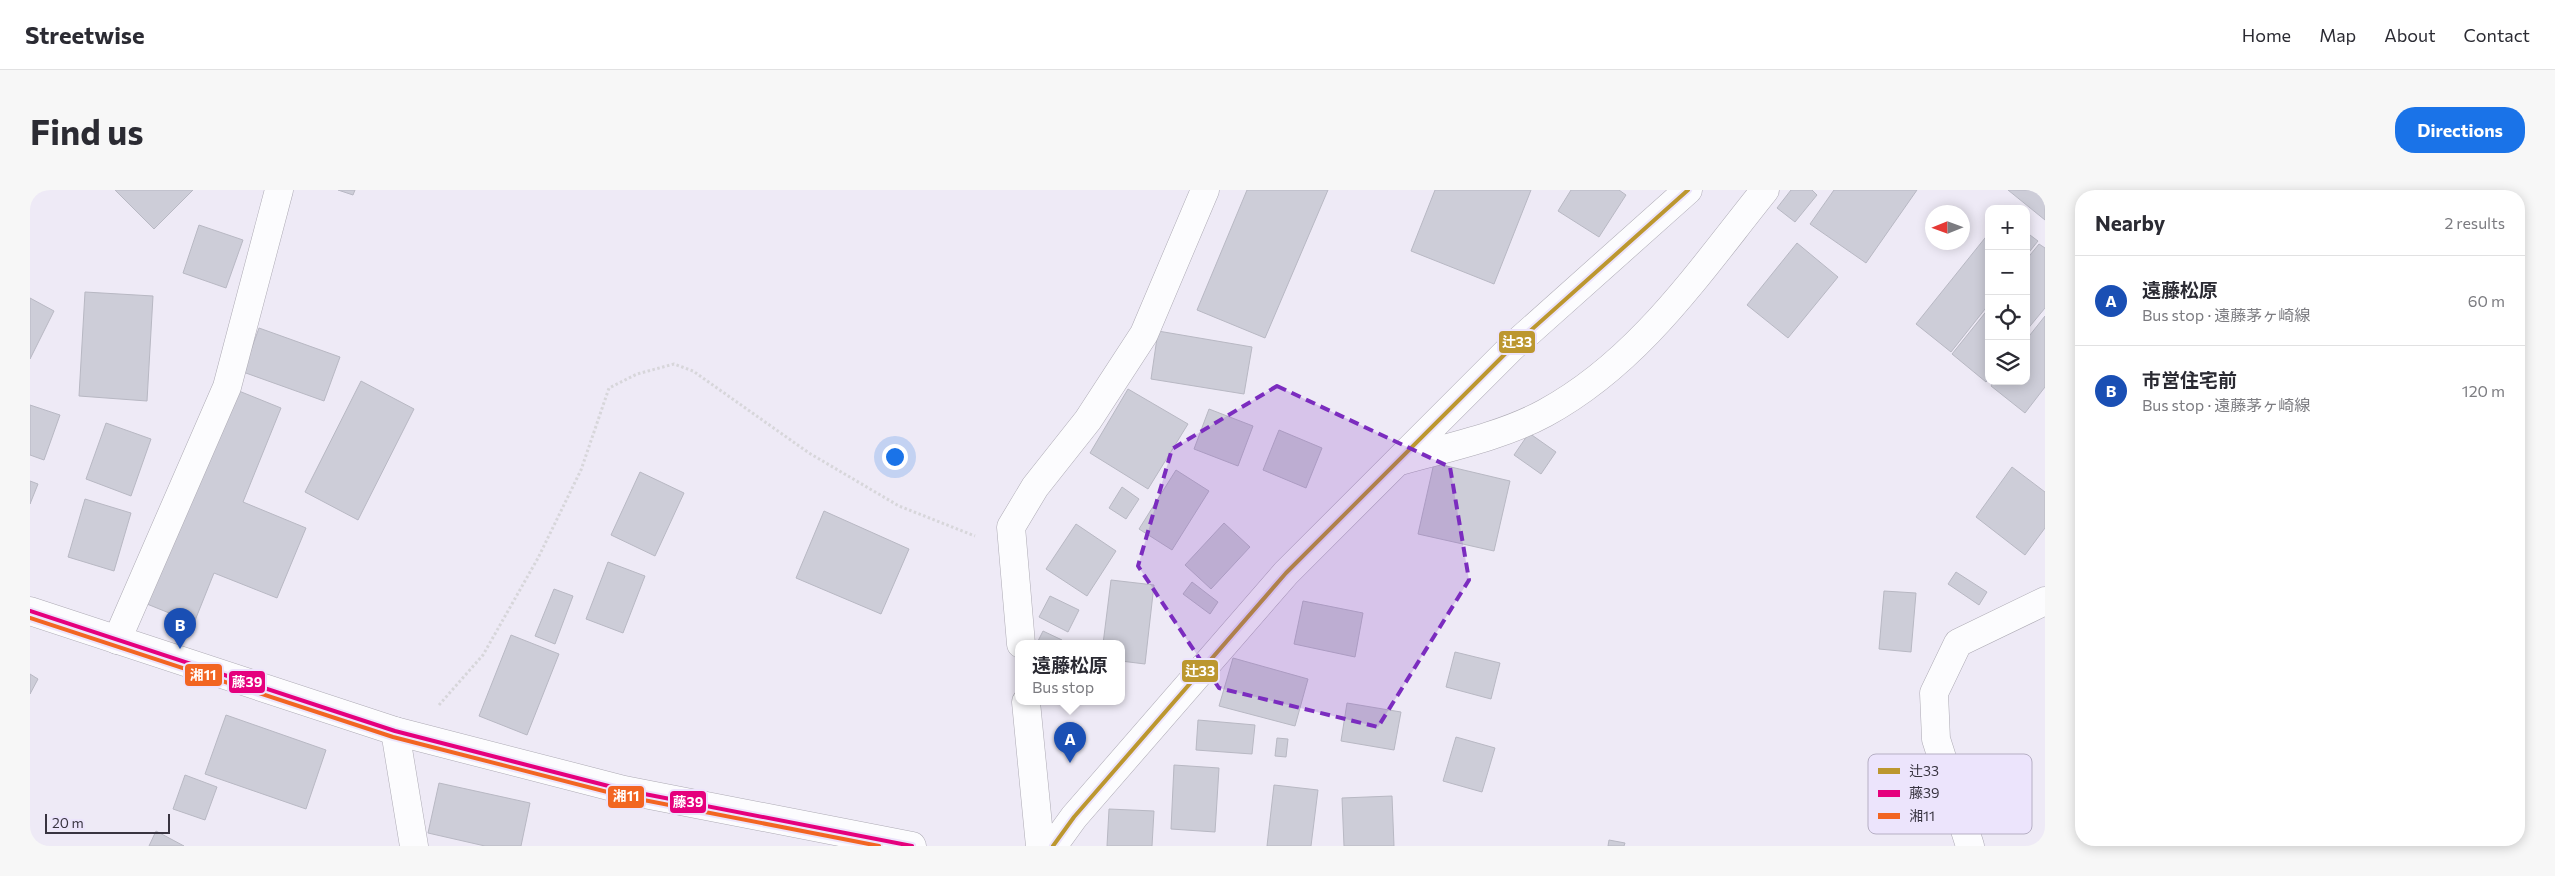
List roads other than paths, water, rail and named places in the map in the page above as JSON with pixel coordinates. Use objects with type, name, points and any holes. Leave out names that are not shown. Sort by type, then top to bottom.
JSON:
[{"type":"street","points":[[117,640],[227,387],[279,190]]},
{"type":"street","points":[[1021,640],[1011,528],[1035,487],[1088,420],[1144,334],[1205,190]]},
{"type":"street","points":[[1053,846],[1080,810],[1286,573],[1511,348],[1688,190]]},
{"type":"street","points":[[1398,461],[1479,439],[1544,414],[1600,379],[1646,336],[1765,190]]},
{"type":"street","points":[[1941,754],[1936,739],[1934,693],[1958,643],[2045,601]]},
{"type":"street","points":[[30,612],[403,734],[624,790],[912,846]]},
{"type":"street","points":[[1026,705],[1040,846]]},
{"type":"street","points":[[403,734],[414,846]]},
{"type":"street","points":[[1966,834],[1970,846]]},
{"type":"place","name":"市営住宅前","points":[[180,649]]},
{"type":"place","name":"遠藤松原","points":[[1070,763]]}]
